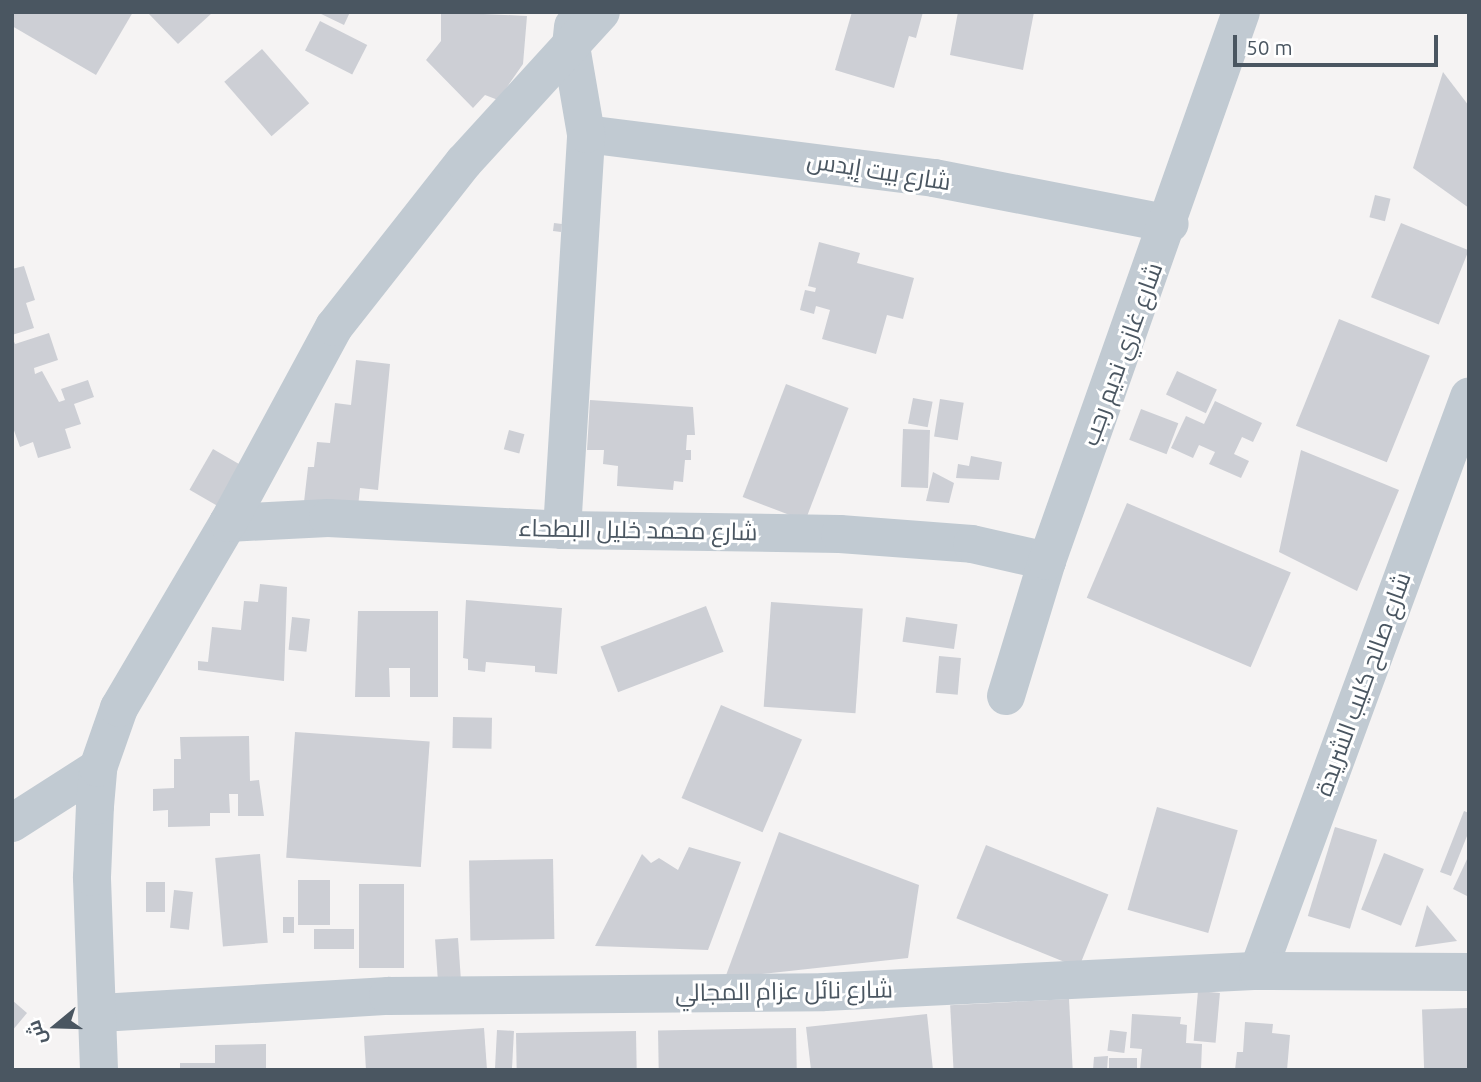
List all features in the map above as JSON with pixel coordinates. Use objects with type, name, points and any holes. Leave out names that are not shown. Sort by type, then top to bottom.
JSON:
[{"type":"street","points":[[99,1070],[100,1013],[92,877],[98,768],[119,708],[228,523],[334,327],[368,279],[572,29],[601,12]]},
{"type":"street","name":"شارع غازي نديم رجب","points":[[1006,696],[1047,561],[1170,224],[1241,12]]},
{"type":"street","points":[[562,530],[586,134],[572,29]]},
{"type":"street","name":"شارع بيت إيدس","points":[[586,134],[922,177],[1170,224]]},
{"type":"street","name":"شارع صالح كليب الشريدة","points":[[1258,971],[1469,397]]},
{"type":"street","name":"شارع محمد خليل البطحاء","points":[[228,523],[328,518],[562,530],[926,539],[1008,550],[1047,561]]},
{"type":"street","points":[[12,823],[98,768]]},
{"type":"street","name":"شارع نائل عزام المجالي","points":[[100,1013],[388,996],[824,992],[1258,971],[1469,972]]},
{"type":"building","points":[[12,12],[133,12],[96,75],[12,26]]},
{"type":"building","points":[[147,12],[211,12],[212,13],[178,44]]},
{"type":"building","points":[[317,12],[350,12],[344,25]]},
{"type":"building","points":[[441,12],[527,16],[523,64],[498,100],[485,95],[473,108],[426,60],[441,41]]},
{"type":"building","points":[[852,12],[923,12],[916,38],[909,36],[894,88],[835,70]]},
{"type":"building","points":[[958,12],[1034,12],[1023,70],[950,55]]},
{"type":"building","points":[[320,21],[367,45],[352,74],[305,50]]},
{"type":"building","points":[[262,49],[309,103],[272,136],[224,82]]},
{"type":"building","points":[[1443,72],[1469,106],[1469,208],[1413,168]]},
{"type":"building","points":[[1375,195],[1391,199],[1385,221],[1369,217]]},
{"type":"building","points":[[554,223],[562,224],[561,232],[553,231]]},
{"type":"building","points":[[1401,223],[1469,250],[1439,325],[1371,297]]},
{"type":"building","points":[[819,242],[860,253],[857,263],[914,278],[903,319],[887,315],[876,354],[822,339],[830,310],[816,306],[814,314],[800,310],[805,290],[815,292],[816,288],[808,286]]},
{"type":"building","points":[[24,266],[35,300],[26,303],[34,328],[12,335],[12,269]]},
{"type":"building","points":[[1339,319],[1430,356],[1387,462],[1296,426]]},
{"type":"building","points":[[49,333],[58,360],[34,368],[35,374],[42,371],[59,402],[65,400],[61,389],[88,380],[94,397],[74,404],[81,424],[65,429],[71,448],[38,458],[33,442],[20,447],[12,425],[12,337],[15,344]]},
{"type":"building","points":[[356,360],[390,364],[378,490],[360,488],[358,507],[304,502],[308,467],[314,467],[317,442],[330,443],[335,403],[351,405]]},
{"type":"building","points":[[1177,371],[1217,390],[1206,413],[1166,395]]},
{"type":"building","points":[[786,384],[849,408],[805,521],[743,497]]},
{"type":"building","points":[[913,398],[933,402],[928,427],[908,424]]},
{"type":"building","points":[[940,399],[964,403],[958,440],[934,437]]},
{"type":"building","points":[[590,400],[693,407],[695,435],[687,435],[686,450],[691,450],[691,460],[685,460],[683,482],[674,481],[673,490],[617,486],[618,466],[603,464],[604,450],[587,450]]},
{"type":"building","points":[[1215,401],[1262,423],[1253,442],[1242,437],[1234,454],[1249,461],[1241,478],[1209,464],[1215,452],[1199,445],[1193,458],[1171,448],[1186,416],[1204,424]]},
{"type":"building","points":[[1141,409],[1178,423],[1167,454],[1129,440]]},
{"type":"building","points":[[903,429],[930,430],[928,488],[901,487]]},
{"type":"building","points":[[509,430],[524,434],[519,453],[504,449]]},
{"type":"building","points":[[213,449],[242,466],[219,507],[190,490]]},
{"type":"building","points":[[1301,450],[1399,490],[1357,591],[1279,552]]},
{"type":"building","points":[[971,456],[1002,462],[999,480],[956,478],[958,464],[969,466]]},
{"type":"building","points":[[933,472],[954,483],[949,503],[926,501]]},
{"type":"building","points":[[1127,503],[1291,573],[1251,667],[1087,598]]},
{"type":"building","points":[[260,584],[287,587],[284,681],[198,670],[198,661],[208,662],[212,627],[241,630],[244,601],[258,602]]},
{"type":"building","points":[[466,600],[562,608],[557,674],[535,672],[535,666],[486,662],[485,672],[468,670],[468,659],[463,658]]},
{"type":"building","points":[[771,602],[863,608],[855,713],[764,707]]},
{"type":"building","points":[[706,606],[724,652],[618,692],[601,646]]},
{"type":"building","points":[[358,611],[438,611],[438,697],[410,697],[410,668],[389,668],[390,697],[355,697]]},
{"type":"building","points":[[292,617],[310,619],[306,652],[289,650]]},
{"type":"building","points":[[906,617],[957,624],[954,649],[903,642]]},
{"type":"building","points":[[939,656],[961,658],[958,695],[936,693]]},
{"type":"building","points":[[721,705],[802,739],[763,832],[682,798]]},
{"type":"building","points":[[453,717],[492,718],[491,749],[452,748]]},
{"type":"building","points":[[295,732],[430,741],[421,867],[286,858]]},
{"type":"building","points":[[249,736],[250,781],[259,780],[264,816],[238,816],[238,794],[229,794],[230,813],[210,813],[210,826],[168,827],[168,810],[153,811],[153,789],[174,788],[174,759],[181,759],[180,737]]},
{"type":"building","points":[[1157,807],[1238,830],[1208,933],[1128,910]]},
{"type":"building","points":[[1464,811],[1469,813],[1469,831],[1451,876],[1440,872]]},
{"type":"building","points":[[1335,827],[1377,840],[1350,929],[1308,916]]},
{"type":"building","points":[[779,832],[919,885],[908,958],[725,978]]},
{"type":"building","points":[[986,845],[1108,894],[1079,968],[956,918]]},
{"type":"building","points":[[689,847],[741,862],[708,950],[595,946],[642,854],[651,863],[659,858],[678,870]]},
{"type":"building","points":[[1384,853],[1424,869],[1401,926],[1361,910]]},
{"type":"building","points":[[260,854],[268,943],[223,947],[215,858]]},
{"type":"building","points":[[1469,855],[1469,897],[1453,889]]},
{"type":"building","points":[[553,859],[554,939],[470,940],[469,860]]},
{"type":"building","points":[[298,880],[330,880],[330,925],[298,925]]},
{"type":"building","points":[[146,882],[165,882],[165,912],[146,912]]},
{"type":"building","points":[[359,884],[404,884],[404,968],[359,968]]},
{"type":"building","points":[[174,890],[193,892],[189,930],[170,928]]},
{"type":"building","points":[[1427,905],[1457,941],[1415,947]]},
{"type":"building","points":[[283,917],[294,917],[294,933],[283,933]]},
{"type":"building","points":[[314,929],[354,929],[354,949],[314,949]]},
{"type":"building","points":[[458,938],[461,984],[438,985],[435,940]]},
{"type":"building","points":[[1198,991],[1220,993],[1216,1043],[1194,1041]]},
{"type":"building","points":[[1069,999],[1073,1070],[954,1070],[950,1005]]},
{"type":"building","points":[[12,1000],[27,1013],[12,1031]]},
{"type":"building","points":[[1467,1008],[1469,1070],[1424,1070],[1422,1010]]},
{"type":"building","points":[[927,1014],[933,1070],[811,1070],[806,1027]]},
{"type":"building","points":[[1132,1014],[1181,1017],[1180,1024],[1187,1025],[1186,1043],[1202,1044],[1201,1070],[1140,1070],[1142,1049],[1130,1048]]},
{"type":"building","points":[[1245,1022],[1273,1024],[1272,1033],[1290,1035],[1287,1070],[1235,1070],[1237,1052],[1243,1052]]},
{"type":"building","points":[[484,1028],[487,1070],[366,1070],[364,1036]]},
{"type":"building","points":[[796,1028],[797,1070],[659,1070],[658,1030]]},
{"type":"building","points":[[497,1030],[514,1031],[512,1070],[495,1070]]},
{"type":"building","points":[[1110,1030],[1127,1032],[1124,1053],[1107,1051]]},
{"type":"building","points":[[636,1031],[637,1070],[517,1070],[516,1033]]},
{"type":"building","points":[[266,1044],[266,1070],[180,1070],[180,1063],[215,1063],[215,1045]]},
{"type":"building","points":[[1108,1056],[1107,1070],[1093,1070],[1094,1057]]},
{"type":"building","points":[[1109,1058],[1137,1058],[1137,1070],[1109,1070]]}]
